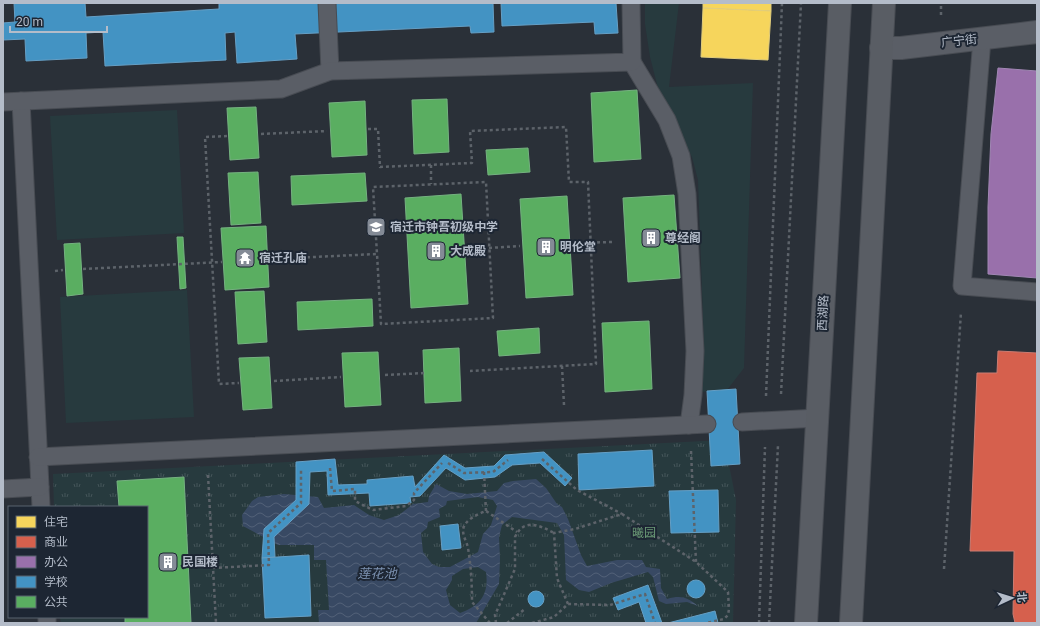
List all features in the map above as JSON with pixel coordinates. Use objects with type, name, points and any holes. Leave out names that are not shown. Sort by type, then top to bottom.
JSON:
[{"type":"main road","name":"西湖路","points":[[806,623],[840,3]]},
{"type":"main road","points":[[851,623],[884,3]]},
{"type":"street","name":"广宁街","points":[[881,48],[901,48],[1037,32]]},
{"type":"lane","points":[[327,3],[330,71]]},
{"type":"lane","points":[[631,3],[632,62],[666,120],[682,156],[687,194],[695,351],[690,425]]},
{"type":"lane","points":[[982,39],[962,286],[1037,292]]},
{"type":"lane","points":[[3,102],[281,89],[330,71],[632,62]]},
{"type":"lane","points":[[21,101],[41,506]]},
{"type":"lane","points":[[742,422],[818,418]]},
{"type":"lane","points":[[38,457],[707,424]]},
{"type":"lane","points":[[3,489],[40,487]]},
{"type":"path","points":[[769,623],[772,420],[782,3]]},
{"type":"path","points":[[759,623],[801,3]]},
{"type":"path","points":[[368,129],[378,129],[380,167],[472,163],[470,131],[566,127],[569,182],[588,182],[596,364],[470,371]]},
{"type":"path","points":[[261,134],[327,131]]},
{"type":"path","points":[[227,136],[205,137],[219,384],[239,383]]},
{"type":"path","points":[[431,165],[432,184]]},
{"type":"path","points":[[486,182],[489,248],[493,318],[381,324],[373,187],[486,182]]},
{"type":"path","points":[[574,244],[614,242]]},
{"type":"path","points":[[489,248],[520,246]]},
{"type":"path","points":[[271,259],[377,254]]},
{"type":"path","points":[[83,269],[222,262]]},
{"type":"path","points":[[944,569],[962,286]]},
{"type":"path","points":[[562,366],[566,431]]},
{"type":"path","points":[[385,375],[425,373]]},
{"type":"path","points":[[274,381],[341,377]]},
{"type":"path","points":[[690,425],[696,562]]},
{"type":"path","points":[[206,448],[216,623]]},
{"type":"path","points":[[541,458],[577,490],[622,514],[696,562],[728,592],[728,615],[724,619],[706,623]]},
{"type":"path","points":[[330,466],[332,491],[355,489],[355,501],[373,510],[406,506],[414,500],[414,493],[444,461],[464,473],[493,472],[510,459]]},
{"type":"path","points":[[213,568],[269,565],[268,533],[301,503],[301,468],[308,467]]},
{"type":"path","points":[[484,472],[486,510]]},
{"type":"path","points":[[486,510],[517,532]]},
{"type":"path","points":[[486,510],[470,520],[463,529],[468,546],[472,573],[473,603],[490,623]]},
{"type":"path","points":[[496,623],[495,615],[515,569],[514,537],[519,528],[528,525],[542,527],[554,533],[575,529],[622,514]]},
{"type":"path","points":[[554,533],[557,578],[568,604]]},
{"type":"path","points":[[532,623],[554,617],[568,604],[610,605],[645,594],[655,623]]},
{"type":"path","points":[[508,623],[525,609]]},
{"type":"green space","points":[[645,3],[679,3],[669,87],[753,83],[744,368],[727,390],[700,392],[704,363],[704,346],[698,180],[692,157],[658,88],[650,57],[645,24]]},
{"type":"green space","points":[[177,110],[184,233],[57,240],[50,116]]},
{"type":"green space","points":[[187,290],[194,417],[66,423],[60,297]]},
{"type":"green space","name":"曦园","points":[[724,440],[736,500],[733,623],[61,623],[60,618],[148,618],[148,506],[54,506],[53,474]]},
{"type":"water","name":"莲花池","points":[[536,479],[546,488],[557,504],[562,507],[581,555],[587,566],[617,560],[642,560],[646,567],[660,569],[661,588],[667,599],[680,597],[698,606],[687,602],[666,604],[659,601],[653,577],[648,572],[611,583],[589,592],[579,590],[566,580],[564,535],[557,523],[512,517],[502,525],[499,537],[499,584],[476,623],[319,623],[318,610],[329,610],[326,560],[314,560],[314,545],[278,545],[243,526],[242,515],[252,501],[258,497],[284,494],[318,497],[324,508],[354,505],[369,515],[384,520],[399,515],[413,504],[428,502],[429,496],[436,484],[449,491],[467,494],[497,491],[504,483]],"holes":[[[478,497],[493,500],[497,506],[491,525],[483,534],[478,552],[450,567],[439,567],[432,564],[423,552],[421,533],[427,528],[428,522],[440,517],[439,509],[446,505],[447,501]],[[478,567],[486,572],[487,580],[485,593],[478,603],[460,613],[450,605],[446,590],[452,580],[452,576],[463,569]]]},
{"type":"building: 住宅","points":[[703,3],[771,3],[771,11],[703,8]]},
{"type":"building: 住宅","points":[[703,8],[771,11],[768,60],[701,57]]},
{"type":"building: 商业","points":[[998,351],[1037,353],[1037,623],[1015,623],[1013,614],[1014,551],[970,551],[977,373],[997,373]]},
{"type":"building: 办公","points":[[998,68],[1037,71],[1037,278],[988,274],[988,207],[991,134]]},
{"type":"building: 学校","points":[[14,3],[85,3],[86,17],[219,9],[219,3],[493,3],[494,32],[471,33],[470,26],[295,34],[297,59],[237,63],[235,32],[225,33],[226,60],[105,66],[103,32],[86,33],[87,58],[26,61],[25,39],[3,40],[3,23],[15,22]]},
{"type":"building: 学校","points":[[501,3],[616,3],[618,33],[595,34],[594,22],[502,26]]},
{"type":"building: 学校","points":[[736,389],[740,464],[711,466],[707,391]]},
{"type":"building: 学校","points":[[652,450],[654,486],[579,490],[578,454]]},
{"type":"building: 学校","points":[[544,452],[572,478],[565,486],[540,463],[512,465],[495,477],[465,480],[446,468],[420,496],[410,497],[411,503],[370,506],[369,493],[328,495],[327,471],[310,472],[309,504],[274,537],[275,557],[262,558],[264,529],[296,500],[296,462],[335,459],[338,485],[367,484],[367,480],[413,476],[415,487],[444,455],[465,468],[494,466],[505,455]]},
{"type":"building: 学校","points":[[718,490],[719,532],[671,533],[669,491]]},
{"type":"building: 学校","points":[[458,524],[461,548],[442,550],[440,526]]},
{"type":"building: 学校","points":[[309,555],[311,616],[265,618],[262,558]]},
{"type":"building: 学校","points":[[696,580],[702,583],[705,589],[702,595],[696,598],[690,595],[687,589],[690,583]]},
{"type":"building: 学校","points":[[648,585],[662,623],[646,623],[639,602],[618,610],[613,598]]},
{"type":"building: 学校","points":[[536,591],[542,593],[544,599],[542,605],[536,607],[530,605],[528,599],[530,593]]},
{"type":"building: 学校","points":[[715,611],[718,623],[668,623]]},
{"type":"building: 公共","points":[[637,90],[641,159],[594,162],[591,93]]},
{"type":"building: 公共","points":[[447,99],[449,152],[414,154],[412,100]]},
{"type":"building: 公共","points":[[365,101],[367,155],[332,157],[329,103]]},
{"type":"building: 公共","points":[[256,107],[259,158],[230,160],[227,108]]},
{"type":"building: 公共","points":[[528,148],[530,172],[488,175],[486,150]]},
{"type":"building: 公共","points":[[258,172],[261,223],[231,225],[228,173]]},
{"type":"building: 公共","points":[[365,173],[367,201],[292,205],[291,176]]},
{"type":"building: 公共","name":"大成殿","points":[[461,194],[468,304],[411,308],[405,198]]},
{"type":"building: 公共","name":"尊经阁","points":[[674,195],[680,278],[628,282],[623,198]]},
{"type":"building: 公共","name":"明伦堂","points":[[567,196],[573,295],[526,298],[520,199]]},
{"type":"building: 公共","points":[[266,226],[269,287],[225,290],[221,228]]},
{"type":"building: 公共","points":[[177,237],[183,237],[186,288],[180,289]]},
{"type":"building: 公共","points":[[80,243],[83,294],[67,296],[64,244]]},
{"type":"building: 公共","points":[[264,291],[267,342],[238,344],[235,292]]},
{"type":"building: 公共","points":[[372,299],[373,326],[298,330],[297,302]]},
{"type":"building: 公共","points":[[649,321],[652,389],[605,392],[602,323]]},
{"type":"building: 公共","points":[[539,328],[540,353],[499,356],[497,331]]},
{"type":"building: 公共","points":[[459,348],[461,401],[425,403],[423,350]]},
{"type":"building: 公共","points":[[378,352],[381,405],[345,407],[342,353]]},
{"type":"building: 公共","points":[[269,357],[272,408],[243,410],[239,358]]},
{"type":"building: 公共","name":"民国楼","points":[[184,477],[191,623],[125,623],[125,618],[148,618],[148,506],[119,506],[117,481]]},
{"type":"place","name":"宿迁市钟吾初级中学","points":[[376,227]]},
{"type":"place","name":"尊经阁","points":[[651,238]]},
{"type":"place","name":"明伦堂","points":[[546,247]]},
{"type":"place","name":"大成殿","points":[[436,251]]},
{"type":"place","name":"宿迁孔庙","points":[[245,258]]},
{"type":"place","name":"民国楼","points":[[168,562]]}]
